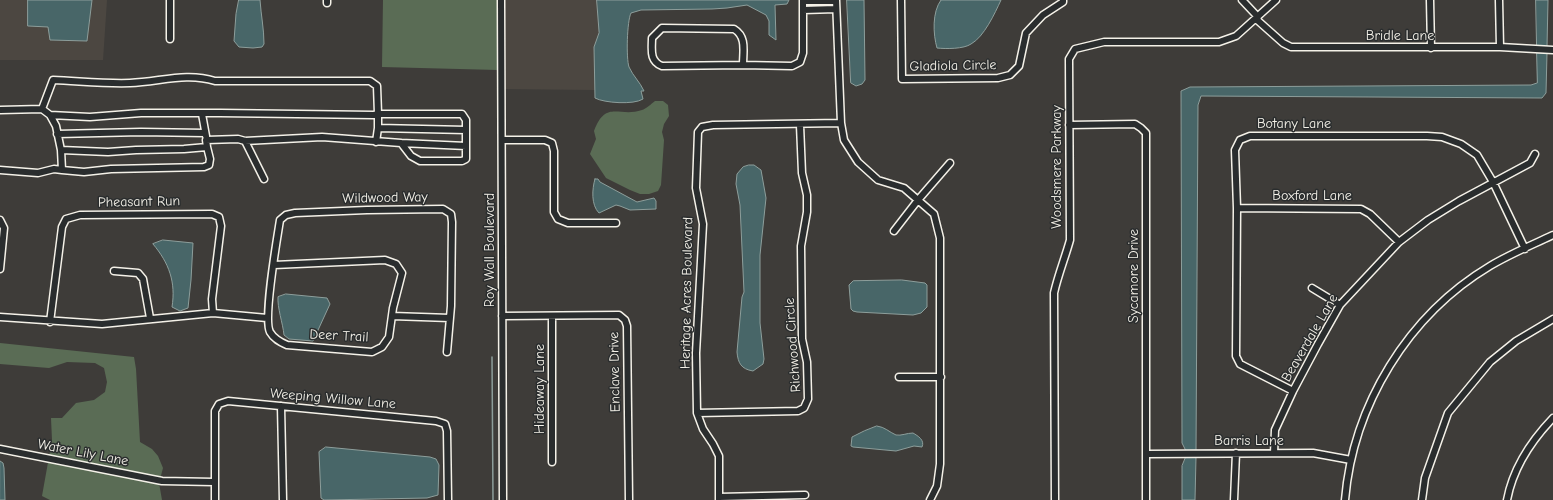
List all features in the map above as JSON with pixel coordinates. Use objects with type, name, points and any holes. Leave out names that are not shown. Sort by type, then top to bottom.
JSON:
[{"type":"street","points":[[170,0],[170,39]]},
{"type":"street","name":"Roy Wall Boulevard","points":[[501,0],[503,500]]},
{"type":"street","points":[[743,65],[743,39],[740,33],[734,29],[662,28],[652,38],[652,58],[656,63],[662,66],[792,66],[800,62],[803,53],[803,0],[836,0],[841,123],[844,140],[858,162],[878,180],[904,188],[934,214],[940,238],[940,464],[937,486],[930,500]]},
{"type":"street","name":"Gladiola Circle","points":[[901,0],[902,79],[998,78],[1010,74],[1019,66],[1026,33],[1043,15],[1063,2],[1063,0]]},
{"type":"street","name":"Bridle Lane","points":[[1242,0],[1257,18],[1283,43],[1291,47],[1500,47],[1553,50]]},
{"type":"street","name":"Woodsmere Parkway","points":[[1055,500],[1054,293],[1070,240],[1069,59],[1076,49],[1104,42],[1219,42],[1236,36],[1276,0]]},
{"type":"street","points":[[1430,0],[1431,48]]},
{"type":"street","points":[[1499,0],[1500,47]]},
{"type":"street","points":[[803,10],[836,9]]},
{"type":"street","points":[[42,109],[54,80],[128,83],[191,76],[215,81],[370,81],[377,86],[378,128],[376,142]]},
{"type":"street","points":[[0,110],[42,109],[50,115],[56,126],[61,150],[62,170]]},
{"type":"street","points":[[50,115],[90,117],[141,114],[462,114],[466,120],[466,159],[462,161],[420,161],[411,156],[401,144]]},
{"type":"street","points":[[0,170],[38,173],[54,169],[84,172],[112,169],[204,167],[209,165],[210,159],[202,114]]},
{"type":"street","name":"Heritage Acres Boulevard","points":[[719,498],[719,456],[703,429],[697,413],[696,353],[703,224],[696,188],[698,132],[702,127],[713,124],[800,125],[841,123]]},
{"type":"street","name":"Sycamore Drive","points":[[1069,125],[1135,124],[1146,134],[1146,500]]},
{"type":"street","name":"Richwood Circle","points":[[697,413],[798,411],[804,408],[808,399],[807,362],[802,339],[801,246],[807,212],[807,195],[802,173],[800,125]]},
{"type":"street","points":[[378,128],[466,130]]},
{"type":"street","points":[[57,134],[140,132],[205,133]]},
{"type":"street","points":[[206,140],[238,139],[244,141],[322,136],[401,144],[466,146]]},
{"type":"street","name":"Botany Lane","points":[[1293,391],[1240,364],[1236,356],[1237,208],[1235,150],[1240,140],[1250,136],[1442,137],[1461,144],[1477,156],[1493,182],[1525,249]]},
{"type":"street","points":[[502,140],[545,140],[552,143],[554,151],[554,212],[558,219],[568,223],[616,223]]},
{"type":"street","points":[[244,141],[264,180]]},
{"type":"street","points":[[61,150],[108,152],[207,147]]},
{"type":"street","name":"Beaverdale Lane","points":[[1274,453],[1275,430],[1293,391],[1340,305],[1399,242],[1428,220],[1493,182],[1530,163],[1535,154]]},
{"type":"street","points":[[894,231],[950,163]]},
{"type":"street","name":"Boxford Lane","points":[[1237,208],[1362,208],[1399,242]]},
{"type":"street","name":"Wildwood Way","points":[[267,318],[280,220],[286,215],[295,213],[367,210],[443,209],[451,214],[452,222],[450,318],[447,352]]},
{"type":"street","name":"Pheasant Run","points":[[50,322],[62,227],[66,219],[80,215],[212,214],[219,217],[221,226],[212,299],[213,313]]},
{"type":"street","points":[[0,220],[4,228],[0,269]]},
{"type":"street","points":[[1345,500],[1351,460],[1360,428],[1375,391],[1397,354],[1412,334],[1437,307],[1456,290],[1490,266],[1553,235]]},
{"type":"street","name":"Deer Trail","points":[[267,318],[269,332],[276,339],[287,345],[372,352],[382,347],[389,337],[392,316],[402,273],[396,264],[385,260],[274,265]]},
{"type":"street","points":[[114,271],[138,273],[143,279],[150,318]]},
{"type":"street","points":[[1312,288],[1340,305]]},
{"type":"street","points":[[0,317],[50,322],[102,324],[150,318],[213,313],[267,318]]},
{"type":"street","name":"Enclave Drive","points":[[502,316],[619,315],[625,320],[627,326],[629,500]]},
{"type":"street","points":[[392,316],[450,318]]},
{"type":"street","name":"Hideaway Lane","points":[[552,316],[552,462]]},
{"type":"street","points":[[1422,500],[1425,478],[1448,413],[1490,362],[1516,341],[1553,319]]},
{"type":"street","points":[[899,377],[941,377]]},
{"type":"street","name":"Weeping Willow Lane","points":[[214,482],[215,411],[219,404],[228,401],[436,421],[445,424],[447,431],[448,500]]},
{"type":"street","points":[[281,406],[283,500]]},
{"type":"street","points":[[1508,500],[1518,465],[1536,436],[1553,418]]},
{"type":"street","name":"Water Lily Lane","points":[[0,449],[162,481],[214,482]]},
{"type":"street","points":[[1234,500],[1236,453]]},
{"type":"street","name":"Barris Lane","points":[[1146,454],[1313,454],[1351,460]]},
{"type":"street","points":[[214,482],[215,500]]},
{"type":"street","points":[[719,498],[805,495]]},
{"type":"shaded area","points":[[0,0],[28,0],[28,26],[48,27],[50,40],[87,41],[92,0],[107,0],[103,60],[0,60]]},
{"type":"shaded area","points":[[504,0],[597,0],[599,33],[594,47],[595,90],[505,89]]},
{"type":"green space","points":[[383,0],[498,0],[498,70],[382,67]]},
{"type":"green space","points":[[655,101],[663,101],[668,105],[669,116],[664,124],[662,132],[664,140],[661,185],[658,191],[649,194],[640,194],[606,178],[590,154],[596,139],[594,131],[603,115],[608,112],[634,112],[642,110],[647,108]]},
{"type":"green space","points":[[0,343],[134,357],[140,442],[152,449],[158,456],[163,468],[159,483],[162,500],[50,500],[42,496],[52,440],[51,418],[62,418],[76,403],[94,400],[105,392],[107,382],[104,368],[95,363],[67,362],[49,368],[0,364]]},
{"type":"water","points":[[28,0],[92,0],[87,41],[50,40],[48,27],[28,26]]},
{"type":"water","points":[[239,0],[260,0],[264,38],[264,44],[262,47],[239,47],[234,41],[236,14]]},
{"type":"water","points":[[597,0],[789,0],[787,4],[775,5],[776,40],[769,35],[769,21],[766,15],[747,5],[712,9],[641,10],[631,13],[628,31],[628,62],[629,67],[644,91],[641,91],[643,99],[633,102],[619,103],[595,98],[594,47],[599,33]]},
{"type":"water","points":[[847,0],[864,0],[865,80],[862,84],[856,86],[851,83]]},
{"type":"water","points":[[941,0],[1001,0],[989,24],[976,41],[964,47],[937,48],[934,23],[936,11]]},
{"type":"water","points":[[1536,0],[1548,0],[1547,47],[1537,47]]},
{"type":"water","points":[[1537,53],[1547,53],[1546,93],[1542,98],[1201,96],[1198,105],[1196,451],[1186,451],[1182,443],[1181,91],[1190,87],[1531,85],[1537,83]]},
{"type":"water","points":[[754,165],[761,170],[766,198],[760,255],[760,323],[764,359],[763,364],[753,371],[746,369],[741,365],[737,352],[742,297],[744,292],[740,205],[736,184],[737,174],[743,167]]},
{"type":"water","points":[[595,179],[598,179],[600,182],[637,202],[654,198],[656,201],[656,209],[630,210],[616,205],[599,213],[596,210],[593,201],[593,187]]},
{"type":"water","points":[[163,240],[193,243],[188,308],[180,311],[172,307],[173,289],[170,273],[159,251],[153,244]]},
{"type":"water","points":[[902,280],[925,283],[927,285],[927,307],[921,313],[913,315],[857,312],[851,309],[849,285],[853,281]]},
{"type":"water","points":[[286,294],[327,298],[330,304],[313,341],[289,339],[284,335],[278,306],[278,297]]},
{"type":"water","points":[[877,426],[885,428],[896,435],[913,433],[922,440],[923,445],[922,447],[914,446],[896,451],[851,446],[852,437]]},
{"type":"water","points":[[326,447],[430,457],[436,459],[439,465],[438,495],[427,498],[324,500],[321,498],[319,452]]},
{"type":"water","points":[[1186,457],[1196,457],[1195,500],[1182,500],[1182,466]]},
{"type":"water","points":[[0,461],[3,463],[4,468],[5,500],[0,500]]},
{"type":"waterway","points":[[492,357],[493,500]]}]
